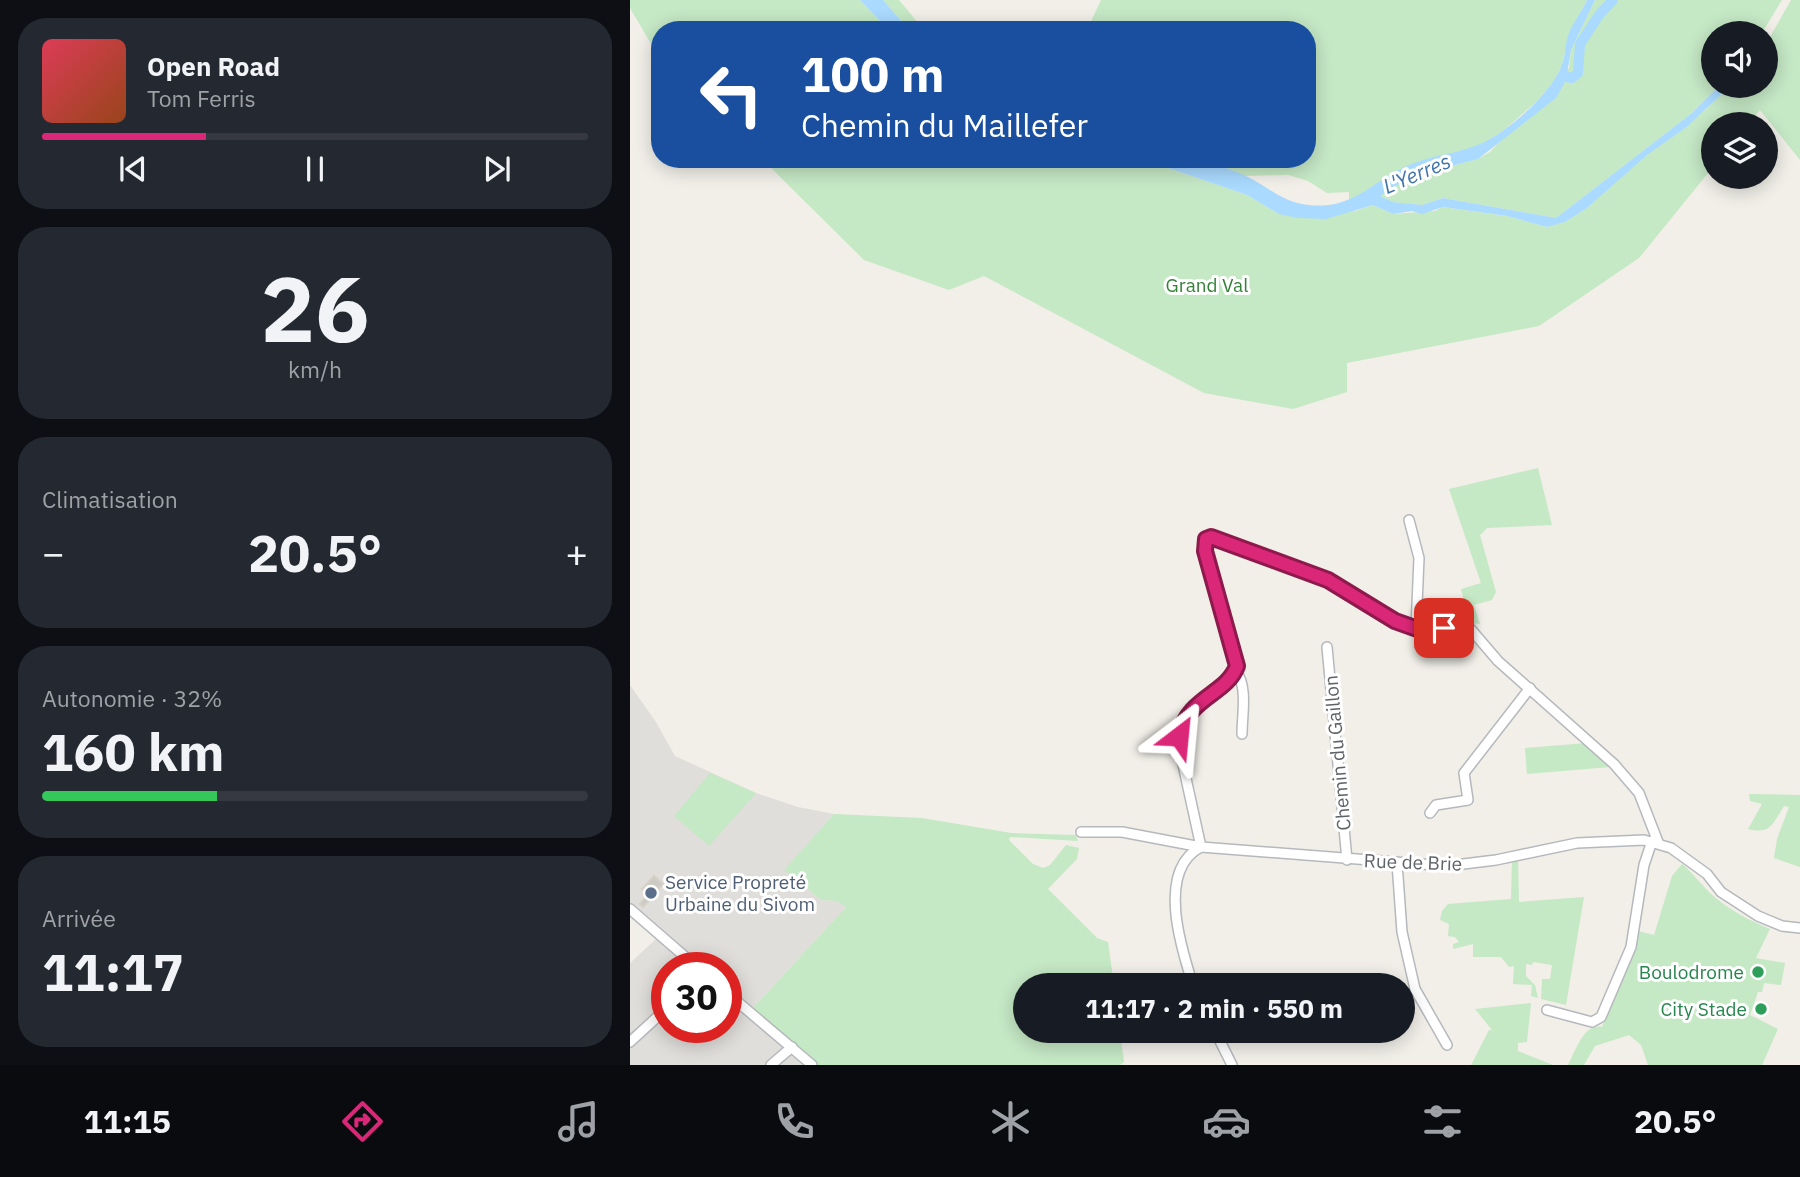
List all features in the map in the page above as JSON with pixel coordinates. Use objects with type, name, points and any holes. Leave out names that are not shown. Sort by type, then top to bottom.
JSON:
[{"type":"street","points":[[1409,520],[1419,558],[1416,628]]},
{"type":"street","points":[[1241,734],[1243,694],[1240,677],[1236,671],[1236,660],[1205,551],[1206,539],[1218,538],[1328,580],[1377,611],[1423,631],[1468,626],[1498,661],[1590,740],[1639,793],[1655,842],[1644,865],[1631,947],[1601,1017],[1592,1022],[1547,1010]]},
{"type":"street","name":"Chemin du Gaillon","points":[[1327,647],[1347,860]]},
{"type":"street","points":[[1189,973],[1182,949],[1175,897],[1178,871],[1192,852],[1201,847],[1179,736],[1187,714],[1236,671]]},
{"type":"street","points":[[1430,813],[1436,805],[1468,800],[1464,773],[1530,688]]},
{"type":"street","name":"Rue de Brie","points":[[1081,832],[1122,832],[1201,847],[1447,866],[1478,863],[1577,843],[1655,842]]},
{"type":"street","points":[[1655,842],[1696,864],[1721,892],[1748,910],[1782,926],[1800,928]]},
{"type":"street","points":[[1397,863],[1402,932],[1415,989],[1447,1045]]},
{"type":"street","points":[[630,909],[680,952]]},
{"type":"street","points":[[742,1005],[812,1065]]},
{"type":"street","points":[[630,1042],[651,1023]]},
{"type":"street","points":[[1221,1043],[1232,1065]]},
{"type":"street","points":[[771,1065],[792,1047]]},
{"type":"shaded area","points":[[630,685],[656,722],[675,756],[756,793],[798,807],[834,814],[785,870],[821,900],[837,901],[846,907],[752,1009],[742,1001],[742,952],[684,952],[630,907]]},
{"type":"shaded area","points":[[657,938],[674,952],[651,952],[651,1043],[742,1043],[742,1011],[802,1065],[630,1065],[630,963]]},
{"type":"green space","points":[[630,0],[860,0],[880,21],[651,21],[651,44],[630,8]]},
{"type":"green space","points":[[883,0],[899,0],[916,21],[901,21]]},
{"type":"green space","points":[[1101,0],[1587,0],[1569,33],[1562,65],[1555,80],[1537,101],[1504,130],[1484,143],[1468,149],[1409,165],[1349,201],[1349,192],[1327,193],[1308,181],[1288,175],[1245,176],[1223,168],[1316,168],[1316,21],[1091,21]]},
{"type":"green space","points":[[1595,0],[1782,0],[1769,21],[1701,21],[1701,98],[1707,98],[1692,113],[1556,218],[1443,198],[1422,205],[1393,202],[1379,196],[1410,177],[1478,159],[1490,152],[1569,68],[1571,50]]},
{"type":"green space","name":"Grand Val","points":[[1791,0],[1800,0],[1800,160],[1778,132],[1778,112],[1703,112],[1717,98],[1778,98],[1778,23]]},
{"type":"green space","name":"Grand Val","points":[[1701,114],[1701,182],[1639,258],[1539,326],[1347,363],[1347,392],[1293,409],[1204,393],[984,276],[949,290],[864,260],[771,168],[1168,168],[1247,195],[1279,214],[1355,211],[1373,205],[1393,214],[1435,211],[1442,207],[1507,216],[1547,227],[1565,222],[1587,208],[1647,154],[1688,126]]},
{"type":"green space","points":[[1538,468],[1552,525],[1487,528],[1480,535],[1496,592],[1492,600],[1474,605],[1480,624],[1470,623],[1461,589],[1481,583],[1449,489]]},
{"type":"green space","points":[[1587,743],[1610,767],[1527,774],[1525,748]]},
{"type":"green space","points":[[710,773],[756,793],[709,846],[674,816]]},
{"type":"green space","points":[[1749,794],[1800,795],[1800,867],[1774,858],[1777,839],[1789,807],[1784,806],[1767,829],[1748,829],[1762,804],[1750,801]]},
{"type":"green space","points":[[834,814],[922,818],[1011,833],[1076,835],[1078,841],[1010,837],[1009,840],[1033,864],[1043,868],[1050,865],[1066,845],[1079,848],[1077,859],[1048,889],[1097,938],[1108,942],[1112,973],[1013,973],[1013,1043],[1122,1043],[1124,1062],[1120,1065],[817,1065],[752,1009],[846,907],[837,901],[821,900],[784,870]]},
{"type":"green space","points":[[1518,858],[1519,902],[1584,897],[1566,1005],[1541,999],[1542,979],[1550,979],[1552,965],[1533,962],[1532,965],[1526,964],[1526,976],[1535,985],[1538,998],[1531,996],[1532,985],[1513,984],[1514,966],[1509,967],[1501,957],[1473,957],[1473,944],[1453,949],[1453,944],[1459,942],[1455,937],[1448,936],[1449,924],[1440,920],[1442,911],[1448,904],[1511,899],[1512,859]]},
{"type":"green space","points":[[1682,864],[1723,904],[1770,929],[1756,958],[1785,963],[1781,985],[1764,983],[1750,1015],[1778,1029],[1762,1065],[1648,1065],[1641,1045],[1629,1035],[1595,1046],[1584,1065],[1568,1065],[1585,1033],[1590,1029],[1602,1027],[1633,955],[1638,931],[1654,935],[1672,876]]},
{"type":"green space","points":[[1531,1003],[1527,1042],[1518,1043],[1518,1051],[1553,1065],[1471,1065],[1489,1030],[1492,1030],[1475,1009]]},
{"type":"water","points":[[860,0],[883,0],[901,21],[880,21]]},
{"type":"water","name":"L'Yerres","points":[[1587,0],[1595,0],[1571,50],[1566,80],[1556,98],[1478,159],[1410,177],[1380,196],[1393,202],[1422,205],[1443,198],[1556,218],[1692,113],[1707,98],[1717,98],[1688,126],[1647,155],[1587,208],[1565,222],[1547,227],[1507,216],[1443,207],[1422,214],[1412,211],[1393,214],[1373,205],[1326,219],[1298,218],[1279,214],[1247,195],[1168,168],[1226,168],[1302,204],[1319,206],[1347,200],[1409,165],[1480,144],[1503,131],[1528,110],[1550,86],[1563,60],[1567,40]]},
{"type":"building","name":"Service Propreté Urbaine du Sivom","points":[[654,876],[663,884],[643,907],[640,904],[648,894],[642,889]]},
{"type":"waterway","points":[[1563,76],[1572,78],[1578,73],[1580,44],[1599,15],[1613,0]]},
{"type":"place","name":"Service Propreté Urbaine du Sivom","points":[[651,893]]},
{"type":"place","name":"Boulodrome","points":[[1758,972]]},
{"type":"place","name":"City Stade","points":[[1761,1009]]},
{"type":"route","points":[[1179,736],[1187,714],[1230,677],[1237,666],[1205,551],[1206,539],[1211,537],[1227,541],[1328,580],[1395,621],[1423,631],[1444,628]]}]
